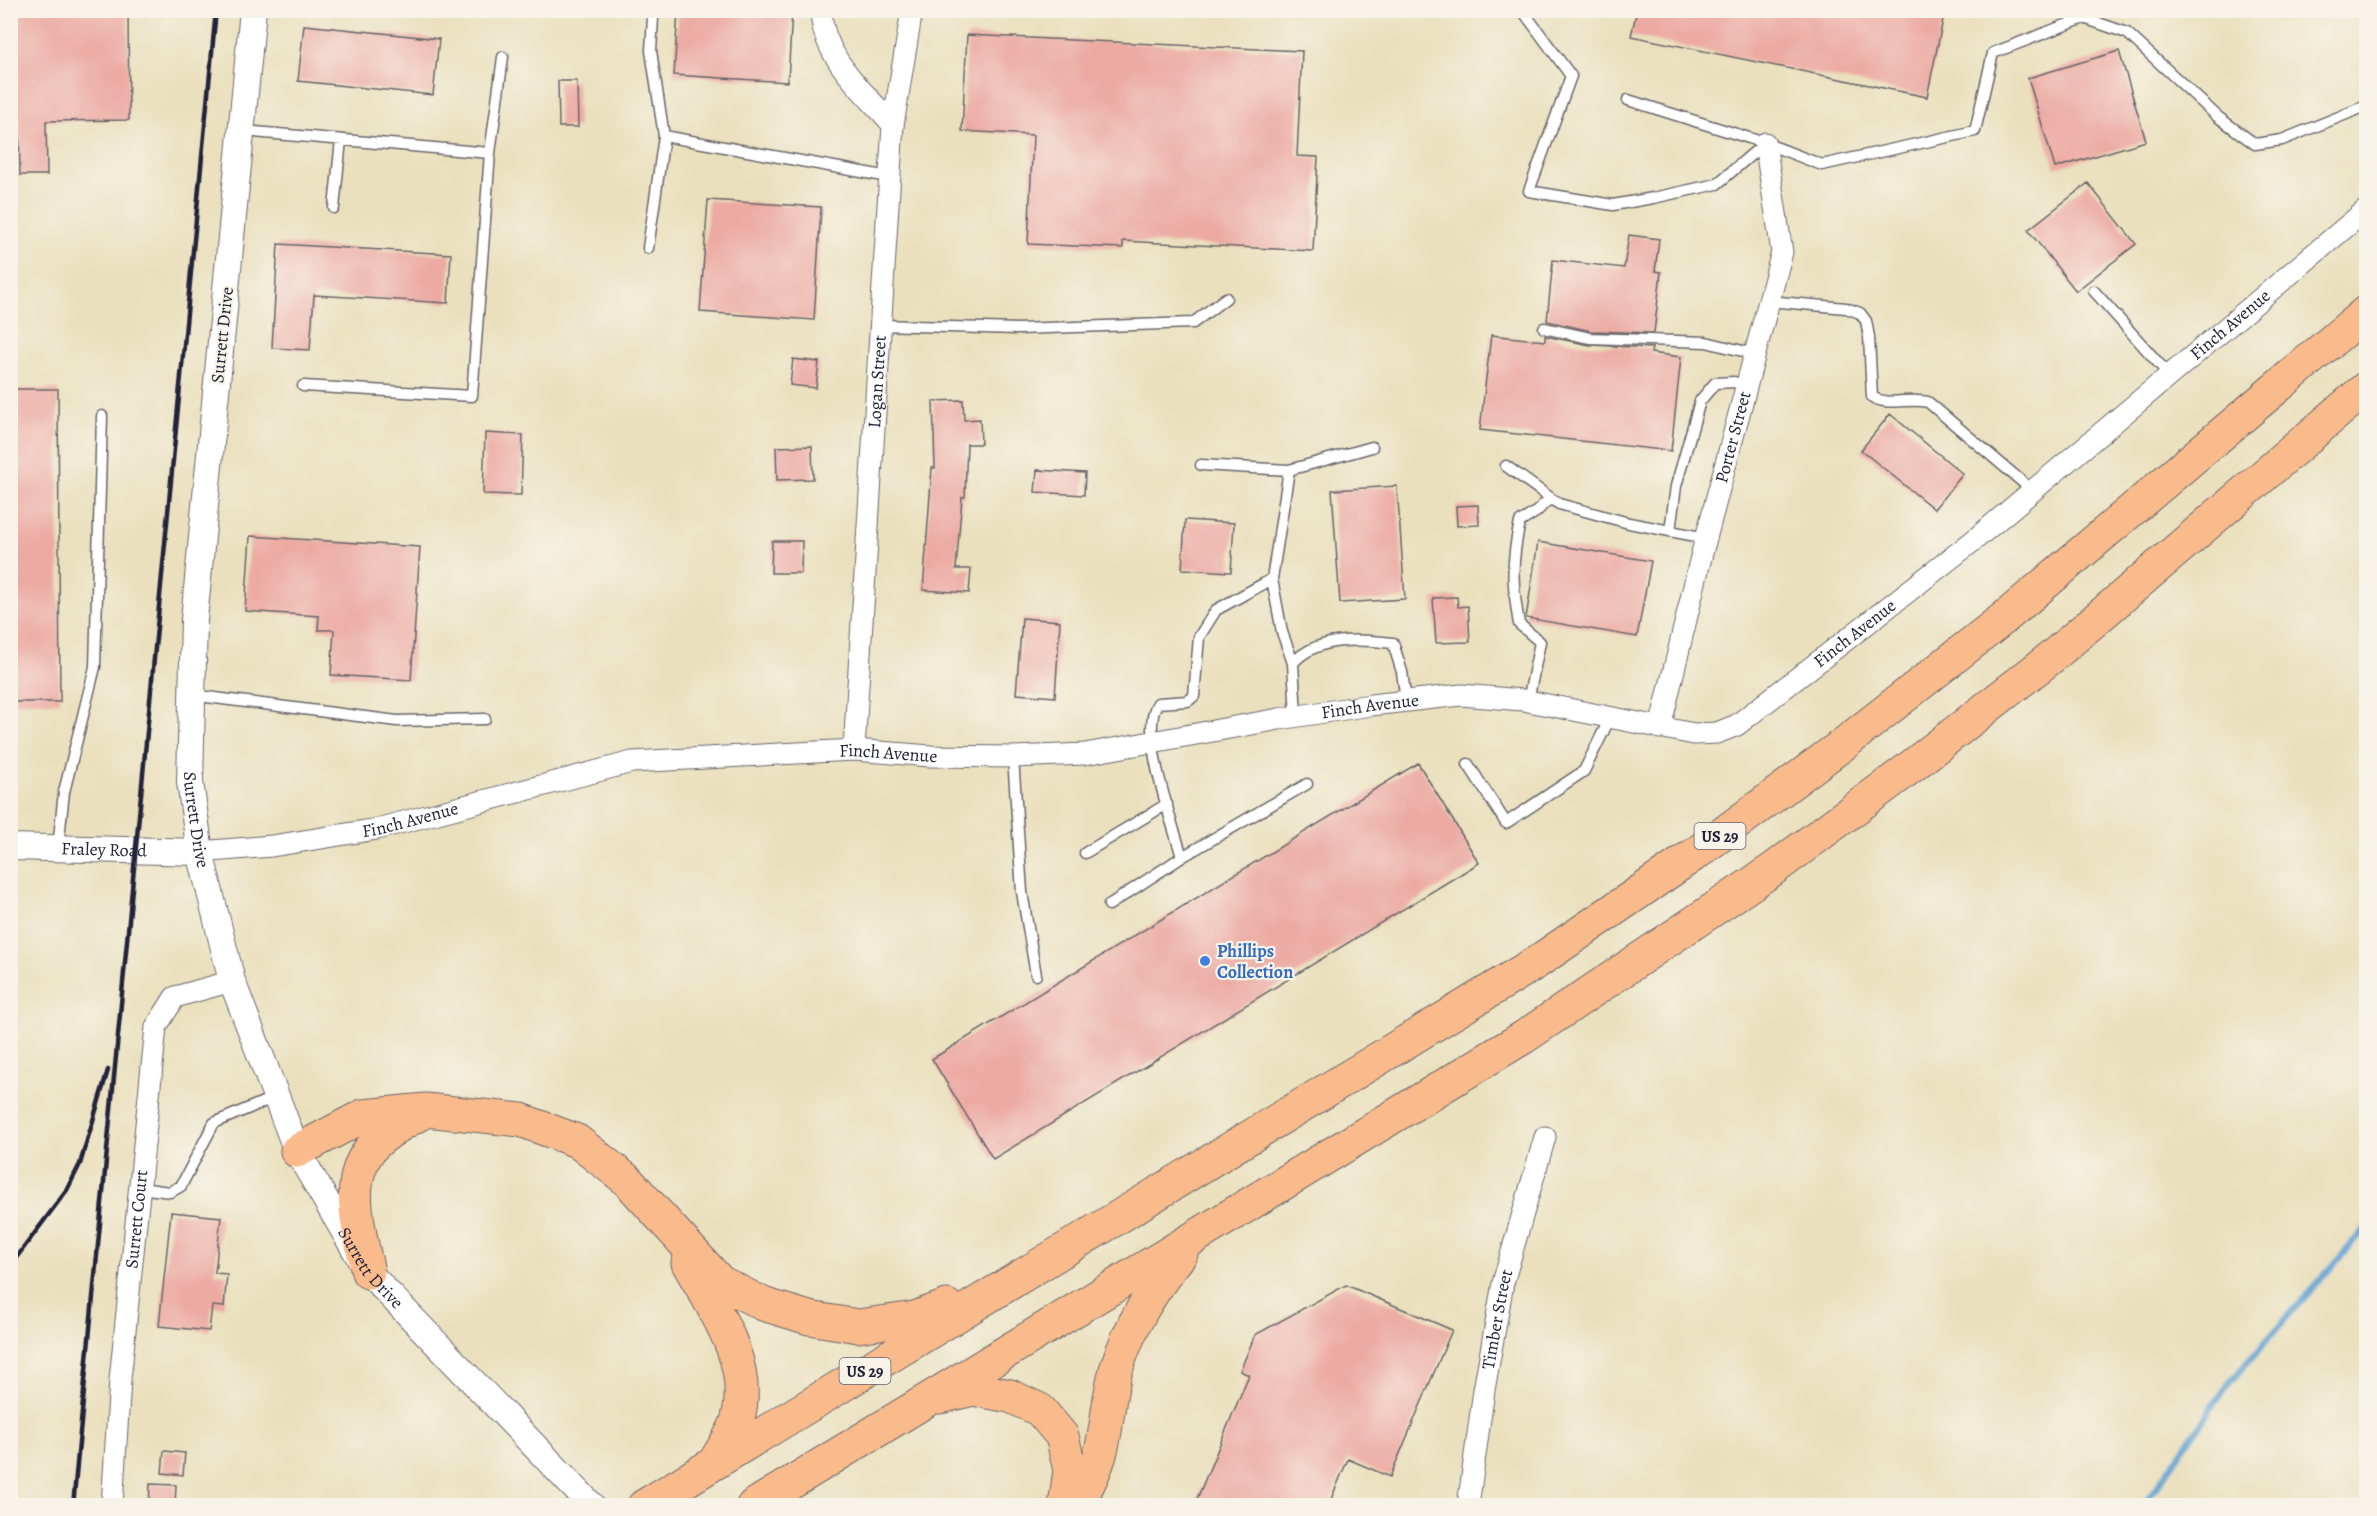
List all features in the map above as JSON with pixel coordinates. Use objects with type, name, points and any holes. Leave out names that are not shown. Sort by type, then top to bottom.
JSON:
[{"type":"highway","name":"US 29","points":[[644,1506],[1537,962],[1698,852],[1845,743],[2004,618],[2367,312]]},
{"type":"highway","points":[[753,1506],[1524,1037],[1772,870],[1903,774],[2053,656],[2367,388]]},
{"type":"highway","points":[[297,1151],[363,1116],[426,1110],[521,1120],[577,1141],[627,1180],[720,1282],[763,1304],[809,1318],[858,1326],[915,1318],[1015,1280]]},
{"type":"highway","points":[[368,1272],[356,1211],[355,1193],[360,1166],[375,1144],[426,1110]]},
{"type":"highway","points":[[669,1227],[734,1347],[742,1389],[738,1419],[714,1463]]},
{"type":"highway","points":[[1076,1506],[1090,1484],[1103,1445],[1116,1371],[1134,1320],[1150,1292],[1194,1237]]},
{"type":"highway","points":[[921,1402],[973,1389],[1010,1396],[1041,1410],[1062,1436],[1070,1470],[1065,1506]]},
{"type":"street","name":"Surrett Drive","points":[[253,10],[243,131],[203,516],[191,695],[190,782],[200,852],[231,981],[297,1151],[368,1272],[553,1468],[592,1506]]},
{"type":"street","points":[[821,10],[824,35],[836,59],[893,125]]},
{"type":"street","name":"Logan Street","points":[[854,750],[893,125],[912,12]]},
{"type":"street","name":"Porter Street","points":[[1660,728],[1706,538],[1782,252],[1765,143]]},
{"type":"street","name":"Finch Avenue","points":[[200,852],[272,846],[377,829],[632,762],[854,750],[931,756],[1013,757],[1085,754],[1296,716],[1461,695],[1528,701],[1694,734],[1717,733],[1737,725],[1829,655],[2033,491],[2367,210]]},
{"type":"street","name":"Fraley Road","points":[[10,847],[200,852]]},
{"type":"street","name":"Surrett Court","points":[[112,1506],[120,1380],[156,1027],[175,997],[231,981]]},
{"type":"street","name":"Timber Street","points":[[1468,1506],[1484,1389],[1503,1283],[1545,1137]]},
{"type":"lane","points":[[1526,15],[1571,76],[1529,191],[1613,205],[1653,198],[1718,184],[1765,143]]},
{"type":"lane","points":[[648,248],[664,136],[651,51],[653,18]]},
{"type":"lane","points":[[1628,100],[1765,143],[1822,165],[1975,131],[1993,53],[2084,18],[2127,33],[2218,117],[2255,144],[2282,140],[2367,106]]},
{"type":"lane","points":[[303,386],[472,396],[490,153],[503,57]]},
{"type":"lane","points":[[243,131],[490,153]]},
{"type":"lane","points":[[664,136],[890,177]]},
{"type":"lane","points":[[334,208],[341,140]]},
{"type":"lane","points":[[2094,291],[2170,376]]},
{"type":"lane","points":[[880,325],[1018,329],[1193,323],[1226,298]]},
{"type":"lane","points":[[1769,301],[1846,308],[1860,312],[1866,321],[1869,337],[1872,397],[1881,402],[1918,400],[1928,402],[2033,491]]},
{"type":"lane","points":[[1544,328],[1590,338],[1706,342],[1755,354]]},
{"type":"lane","points":[[1670,531],[1676,486],[1700,401],[1715,383],[1734,382],[1746,386]]},
{"type":"lane","points":[[58,847],[64,792],[95,667],[102,416]]},
{"type":"lane","points":[[1201,465],[1289,470],[1372,447]]},
{"type":"lane","points":[[1506,466],[1559,504],[1706,538]]},
{"type":"lane","points":[[1289,470],[1272,579],[1282,632],[1293,663],[1296,716]]},
{"type":"lane","points":[[1528,701],[1540,642],[1519,624],[1512,584],[1513,557],[1520,522],[1536,512],[1550,498]]},
{"type":"lane","points":[[1182,857],[1151,742],[1154,709],[1158,703],[1188,701],[1194,696],[1199,638],[1216,610],[1272,579]]},
{"type":"lane","points":[[1293,663],[1301,653],[1328,643],[1364,639],[1393,643],[1402,672],[1406,701]]},
{"type":"lane","points":[[191,695],[397,721],[484,719]]},
{"type":"lane","points":[[1468,764],[1506,823],[1584,771],[1610,718]]},
{"type":"lane","points":[[1013,757],[1022,892],[1036,975]]},
{"type":"lane","points":[[1109,905],[1182,857],[1307,784]]},
{"type":"lane","points":[[1085,853],[1167,804]]},
{"type":"lane","points":[[140,1188],[170,1192],[181,1185],[214,1123],[276,1096]]},
{"type":"building","points":[[10,10],[128,10],[129,120],[46,121],[47,175],[20,175],[19,119],[10,119]]},
{"type":"building","points":[[678,10],[792,10],[788,82],[674,75]]},
{"type":"building","points":[[1637,10],[1945,10],[1927,97],[1631,36]]},
{"type":"building","points":[[304,25],[439,39],[433,95],[298,81]]},
{"type":"building","points":[[967,35],[1302,51],[1297,156],[1318,157],[1313,251],[1123,241],[1123,248],[1028,244],[1033,135],[962,131]]},
{"type":"building","points":[[2119,51],[2146,141],[2055,168],[2028,78]]},
{"type":"building","points":[[558,81],[577,81],[578,127],[559,127]]},
{"type":"building","points":[[2088,183],[2136,244],[2076,291],[2028,230]]},
{"type":"building","points":[[708,200],[821,207],[814,320],[700,312]]},
{"type":"building","points":[[1629,235],[1659,239],[1655,271],[1661,272],[1654,333],[1591,331],[1547,321],[1553,260],[1624,268]]},
{"type":"building","points":[[278,244],[451,254],[448,303],[314,295],[310,350],[272,348]]},
{"type":"building","points":[[1491,335],[1545,341],[1545,336],[1590,345],[1652,348],[1651,353],[1681,357],[1671,451],[1480,430]]},
{"type":"building","points":[[793,359],[819,362],[816,388],[790,385]]},
{"type":"building","points":[[10,389],[58,389],[60,702],[10,702]]},
{"type":"building","points":[[963,400],[964,420],[980,419],[981,444],[967,444],[965,497],[962,497],[956,569],[971,569],[969,593],[923,590],[932,468],[935,468],[933,401]]},
{"type":"building","points":[[1890,414],[1963,474],[1934,509],[1861,450]]},
{"type":"building","points":[[485,433],[523,435],[521,495],[483,494]]},
{"type":"building","points":[[812,446],[813,479],[777,480],[776,447]]},
{"type":"building","points":[[1037,470],[1085,473],[1084,495],[1035,492]]},
{"type":"building","points":[[1397,486],[1405,599],[1340,603],[1332,490]]},
{"type":"building","points":[[1478,505],[1479,525],[1457,526],[1456,506]]},
{"type":"building","points":[[1185,520],[1234,523],[1231,572],[1182,569]]},
{"type":"building","points":[[250,536],[420,547],[411,680],[331,675],[334,630],[318,630],[319,616],[245,611]]},
{"type":"building","points":[[772,541],[802,541],[801,573],[771,573]]},
{"type":"building","points":[[1538,542],[1651,561],[1637,637],[1526,618]]},
{"type":"building","points":[[1457,597],[1458,607],[1468,606],[1470,642],[1436,643],[1433,598]]},
{"type":"building","points":[[1022,618],[1060,621],[1055,697],[1016,694]]},
{"type":"building","name":"Phillips Collection","points":[[1418,763],[1479,863],[993,1159],[932,1059]]},
{"type":"building","points":[[171,1212],[221,1217],[215,1273],[227,1274],[224,1307],[212,1306],[209,1331],[159,1326]]},
{"type":"building","points":[[1346,1285],[1452,1330],[1390,1477],[1348,1459],[1328,1506],[1194,1506],[1249,1375],[1240,1371],[1255,1335]]},
{"type":"building","points":[[164,1451],[185,1453],[183,1475],[162,1473]]},
{"type":"building","points":[[150,1484],[176,1485],[175,1506],[149,1506]]},
{"type":"waterway","points":[[2143,1506],[2230,1382],[2366,1228]]},
{"type":"railway","points":[[73,1506],[216,10]]},
{"type":"railway","points":[[10,1266],[67,1190],[80,1164],[108,1070]]},
{"type":"place","name":"Phillips Collection","points":[[1205,961]]}]
